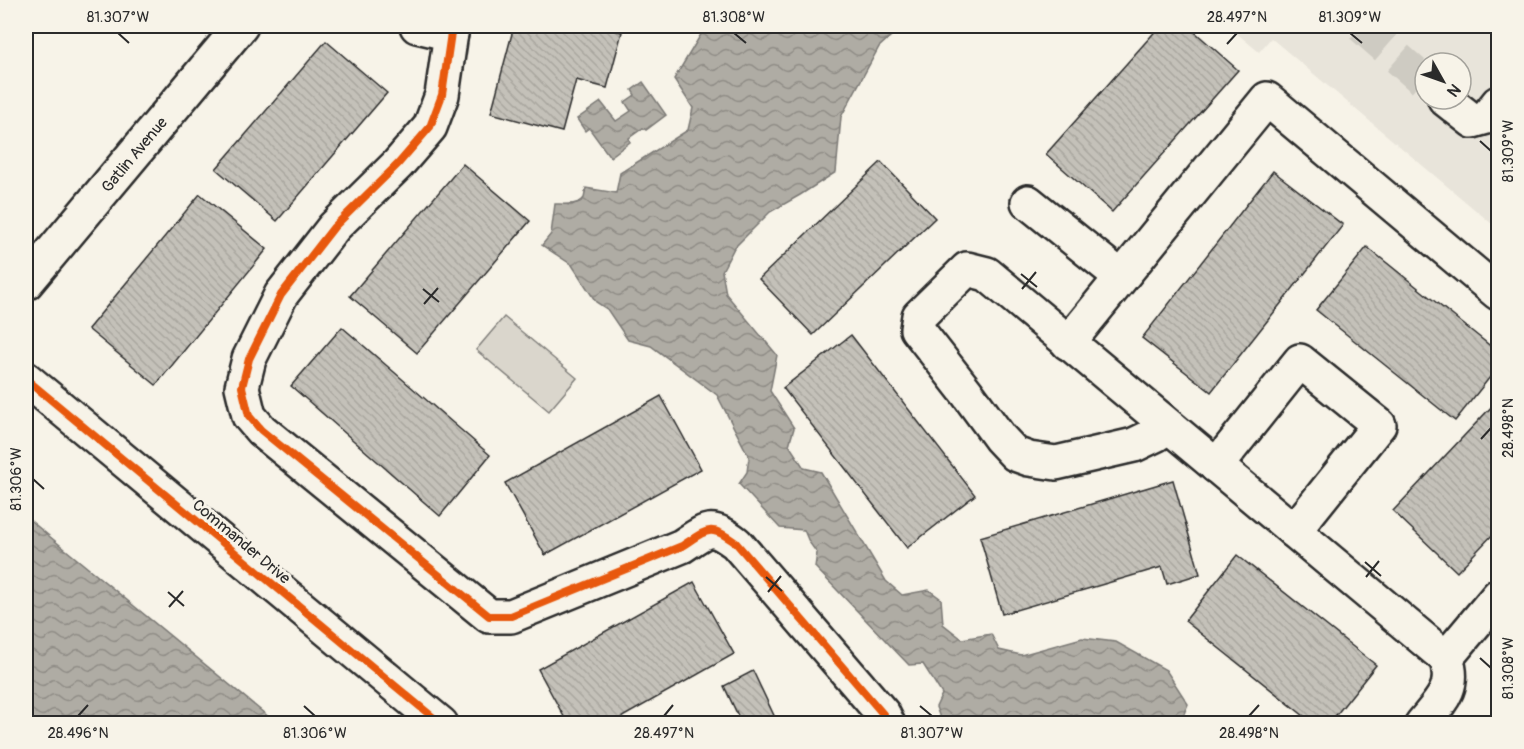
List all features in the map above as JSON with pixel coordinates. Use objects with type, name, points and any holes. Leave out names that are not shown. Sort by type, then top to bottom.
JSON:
[{"type":"street","name":"Gatlin Avenue","points":[[26,284],[241,26]]},
{"type":"street","points":[[417,26],[452,30],[442,95],[430,127],[398,164],[334,227],[281,295],[249,359],[242,387],[249,416],[261,430],[489,616],[511,616],[682,546],[705,531],[720,532],[736,543],[884,714],[888,723]]},
{"type":"street","points":[[1068,343],[1268,99],[1498,293]]},
{"type":"street","points":[[1460,111],[1473,121],[1487,117],[1498,104]]},
{"type":"street","points":[[1028,202],[1121,277]]},
{"type":"street","points":[[1168,426],[1134,445],[1056,463],[1029,459],[1016,454],[1000,438],[917,329],[919,316],[967,269],[987,274],[1446,658],[1451,671],[1445,696],[1422,723]]},
{"type":"street","points":[[1216,466],[1300,361],[1379,425],[1294,531]]},
{"type":"street","name":"Commander Drive","points":[[26,379],[441,723]]},
{"type":"street","points":[[1446,658],[1498,596]]},
{"type":"shaded area","points":[[1228,26],[1498,26],[1498,229],[1271,38],[1259,52]]},
{"type":"shaded area","points":[[504,317],[577,378],[549,411],[476,350]]},
{"type":"water","points":[[706,26],[902,26],[879,47],[841,117],[836,172],[770,212],[734,248],[722,271],[726,294],[777,355],[770,391],[794,428],[789,445],[804,468],[821,472],[886,581],[902,595],[929,590],[941,599],[943,624],[962,639],[991,634],[999,650],[1021,655],[1082,638],[1116,642],[1166,670],[1188,704],[1180,723],[942,723],[936,707],[942,694],[923,664],[909,665],[815,567],[817,553],[804,530],[780,528],[739,484],[747,472],[749,457],[717,395],[651,346],[628,340],[607,309],[596,302],[572,265],[542,245],[551,234],[555,204],[582,201],[586,188],[616,193],[620,173],[688,130],[693,108],[674,79]]},
{"type":"water","points":[[643,82],[666,115],[646,130],[643,128],[629,138],[630,142],[610,157],[589,128],[585,131],[577,119],[601,102],[616,121],[631,111],[625,102],[635,95],[632,90]]},
{"type":"water","points":[[26,517],[276,723],[26,723]]},
{"type":"building","points":[[514,26],[597,26],[622,32],[607,88],[576,80],[562,132],[491,113]]},
{"type":"building","points":[[1160,26],[1188,26],[1238,70],[1112,212],[1046,154]]},
{"type":"building","points":[[326,41],[387,93],[277,221],[216,169]]},
{"type":"building","points":[[881,162],[935,218],[813,335],[759,279]]},
{"type":"building","points":[[463,164],[530,221],[417,353],[350,296]]},
{"type":"building","points":[[1273,171],[1343,225],[1211,392],[1142,338]]},
{"type":"building","points":[[200,194],[267,249],[156,385],[88,329]]},
{"type":"building","points":[[1367,247],[1498,352],[1498,367],[1455,421],[1316,310]]},
{"type":"building","points":[[342,327],[490,455],[440,516],[291,386]]},
{"type":"building","points":[[851,335],[975,495],[907,548],[783,388]]},
{"type":"building","points":[[661,396],[701,469],[545,555],[505,483]]},
{"type":"building","points":[[1498,400],[1498,529],[1457,572],[1393,511]]},
{"type":"building","points":[[1173,480],[1200,574],[1167,584],[1162,567],[1002,614],[980,537]]},
{"type":"building","points":[[1237,555],[1376,665],[1329,724],[1314,724],[1185,621]]},
{"type":"building","points":[[694,582],[734,654],[610,724],[568,724],[538,669]]},
{"type":"building","points":[[753,671],[778,724],[742,724],[724,686]]},
{"type":"tunnel","points":[[1361,26],[1413,72]]},
{"type":"cycle path","points":[[452,26],[442,95],[430,127],[398,164],[334,227],[281,295],[249,359],[242,387],[249,416],[261,430],[489,616],[511,616],[682,546],[709,531],[720,533],[736,543],[883,714],[888,724]]},
{"type":"cycle path","points":[[26,379],[441,724]]}]
